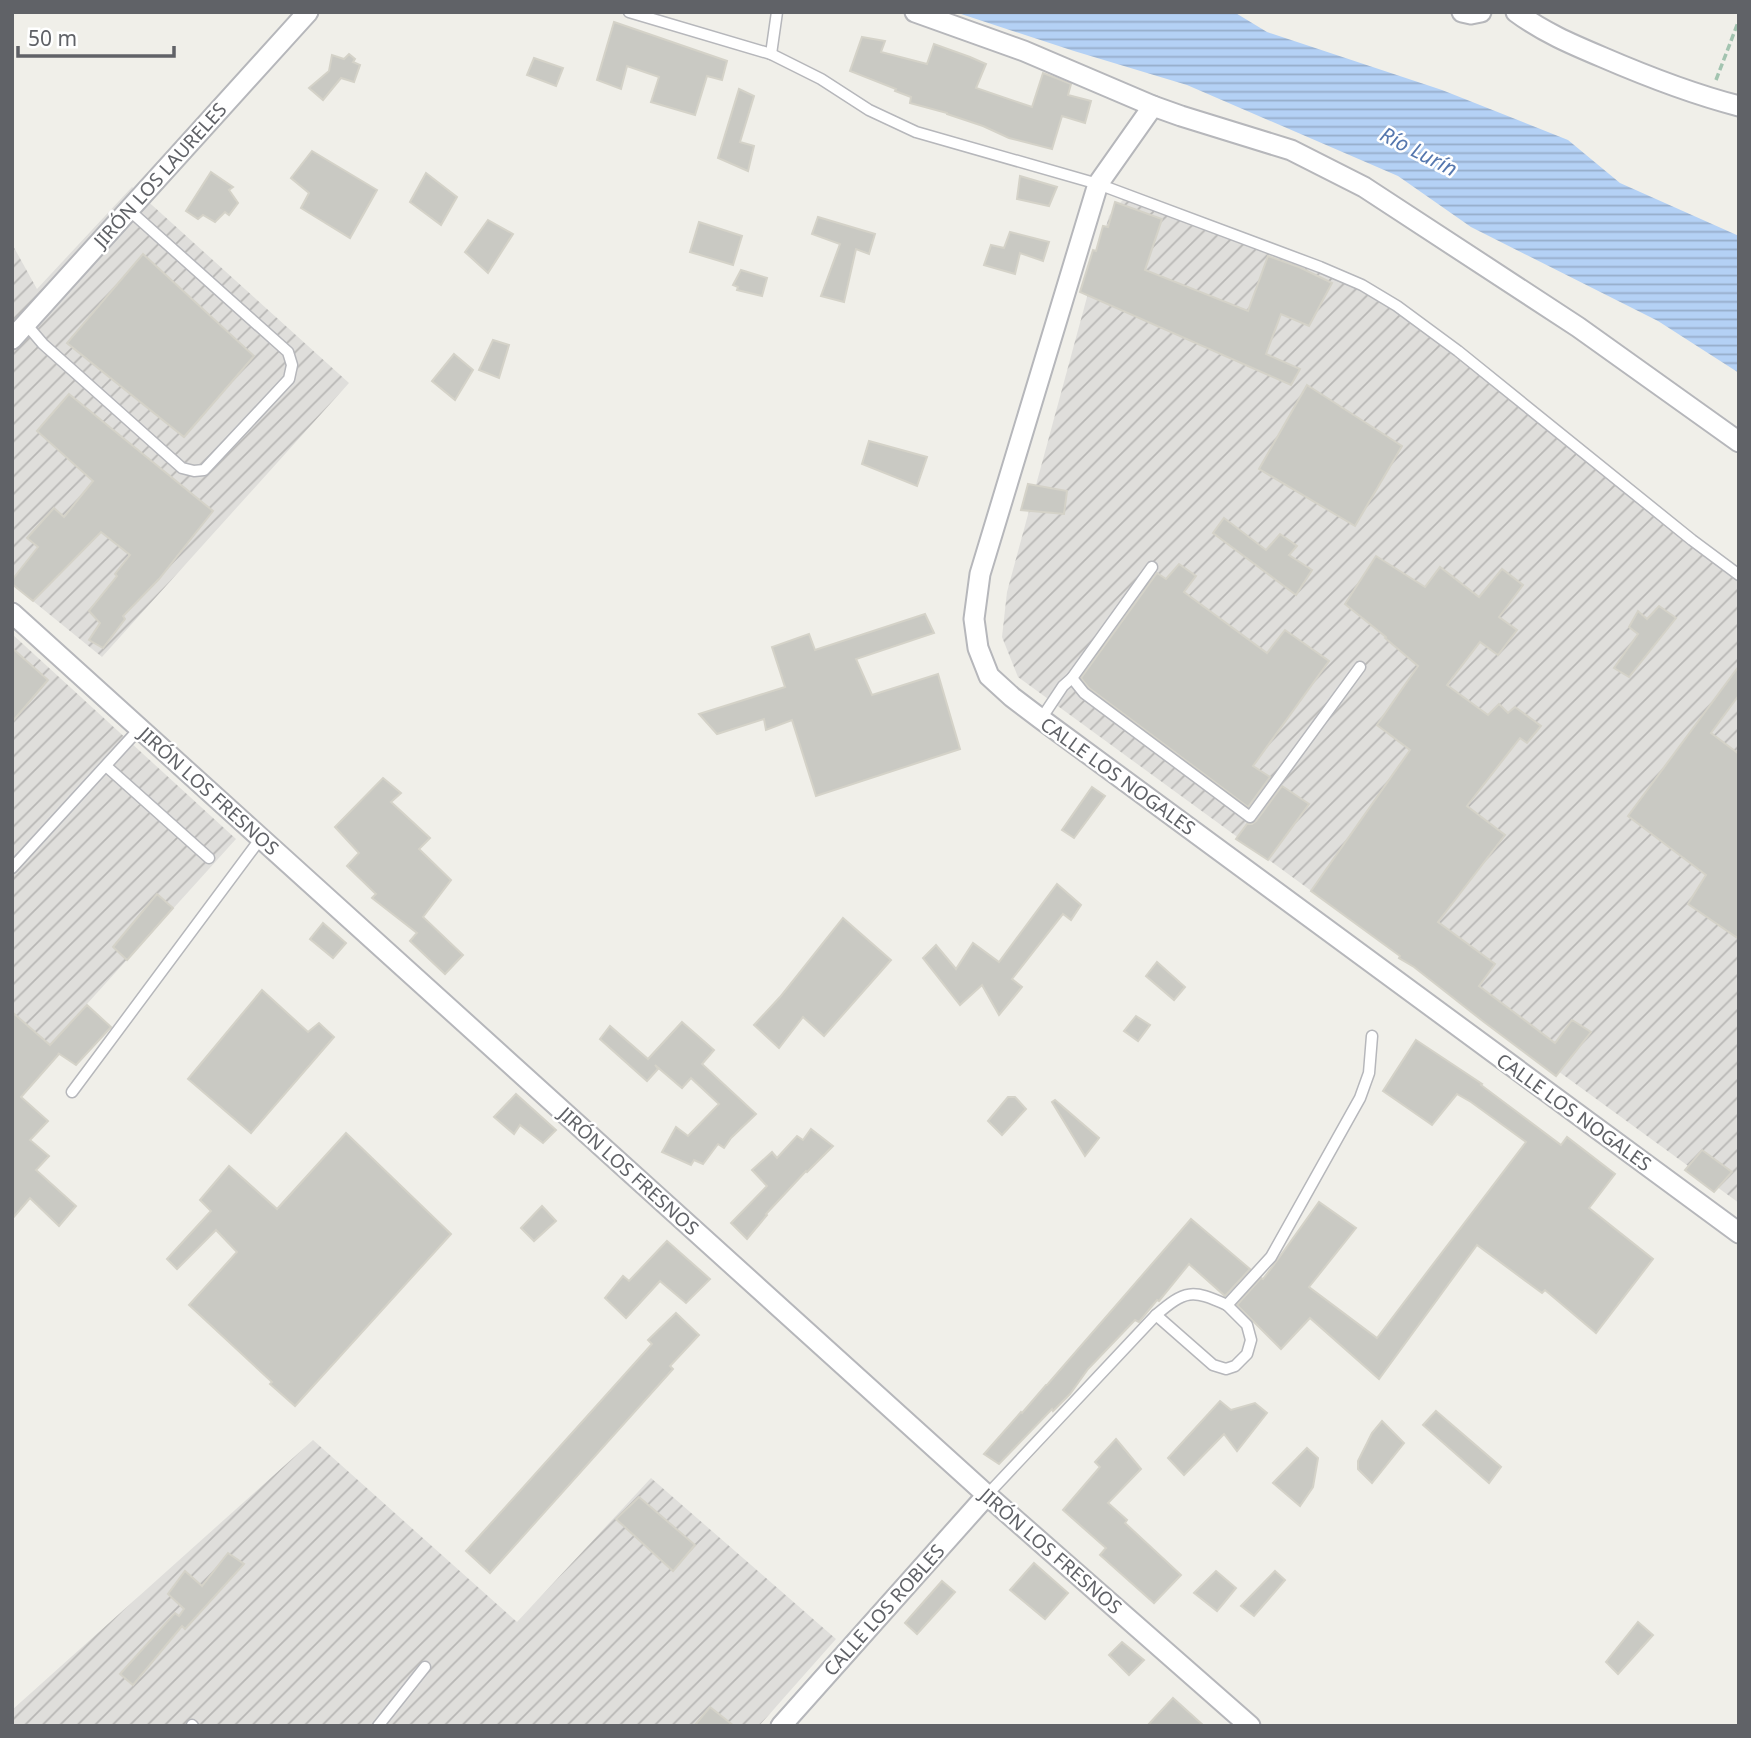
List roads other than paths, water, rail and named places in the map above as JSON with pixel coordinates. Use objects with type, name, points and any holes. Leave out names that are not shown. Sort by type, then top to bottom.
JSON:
[{"type":"street","name":"JIRÓN LOS LAURELES","points":[[12,339],[308,12]]},
{"type":"street","points":[[915,12],[1024,51],[1153,106],[1291,150],[1364,187],[1578,327],[1739,442]]},
{"type":"street","points":[[1462,12],[1481,12]]},
{"type":"street","points":[[1516,12],[1553,36],[1632,70],[1739,106]]},
{"type":"street","name":"CALLE LOS NOGALES","points":[[1153,106],[1098,184],[980,574],[974,619],[978,648],[989,677],[1041,719],[1739,1233]]},
{"type":"street","name":"JIRÓN LOS FRESNOS","points":[[12,612],[987,1495],[1250,1726]]},
{"type":"street","name":"CALLE LOS ROBLES","points":[[780,1726],[987,1495]]},
{"type":"lane","points":[[629,12],[771,54],[821,79],[869,110],[916,132],[1098,184],[1362,285],[1397,306],[1458,351],[1739,575]]},
{"type":"lane","points":[[771,54],[777,12]]},
{"type":"lane","points":[[26,324],[43,344],[181,468],[194,471],[204,470],[289,379],[292,365],[288,352],[129,210]]},
{"type":"lane","points":[[1041,719],[1152,567]]},
{"type":"lane","points":[[1072,678],[1084,694],[1250,817],[1360,667]]},
{"type":"lane","points":[[12,869],[140,728]]},
{"type":"lane","points":[[106,766],[209,858]]},
{"type":"lane","points":[[72,1092],[261,838]]},
{"type":"lane","points":[[1227,1305],[1270,1257],[1360,1098],[1369,1073],[1372,1035]]},
{"type":"lane","points":[[987,1495],[1156,1315],[1183,1296],[1203,1294],[1227,1305],[1247,1325],[1251,1340],[1247,1354],[1235,1366],[1226,1369],[1213,1365],[1156,1315]]},
{"type":"lane","points":[[378,1726],[425,1667]]},
{"type":"water","name":"Río Lurín","points":[[955,12],[1234,12],[1267,32],[1442,90],[1568,140],[1620,183],[1739,236],[1739,373],[1658,321],[1471,227],[1398,176],[1187,85]]}]
